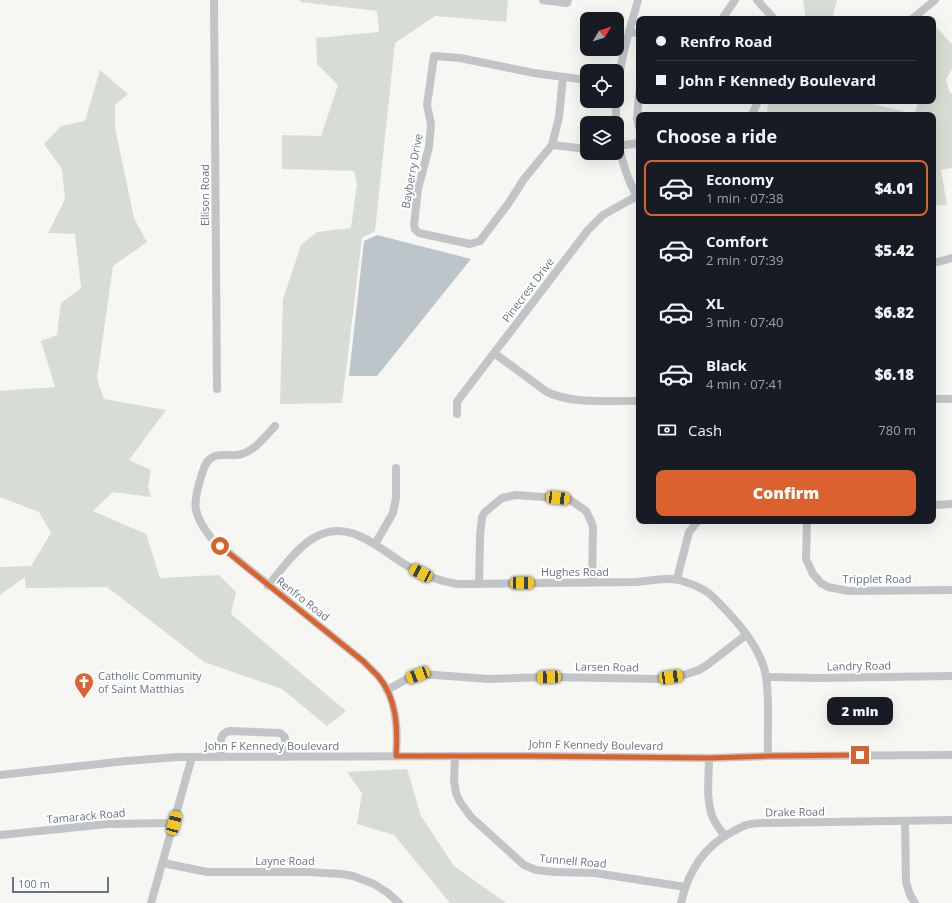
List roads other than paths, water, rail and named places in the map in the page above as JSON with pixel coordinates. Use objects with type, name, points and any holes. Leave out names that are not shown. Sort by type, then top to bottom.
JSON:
[{"type":"street","name":"Ellison Road","points":[[214,0],[217,389]]},
{"type":"street","points":[[543,0],[567,3],[568,0]]},
{"type":"street","points":[[622,64],[638,0]]},
{"type":"street","points":[[724,16],[735,0]]},
{"type":"street","points":[[757,0],[771,16]]},
{"type":"street","points":[[916,16],[935,0]]},
{"type":"street","points":[[629,32],[636,33]]},
{"type":"street","name":"Bayberry Drive","points":[[434,56],[460,58],[534,73],[563,77],[559,117],[552,145],[524,179],[508,204],[480,241],[470,244],[462,243],[426,236],[419,233],[414,226],[418,189],[429,147],[431,124],[427,105],[434,56]]},
{"type":"street","points":[[563,77],[580,79]]},
{"type":"street","points":[[624,145],[636,143]]},
{"type":"street","points":[[552,145],[580,148]]},
{"type":"street","points":[[622,160],[636,194]]},
{"type":"street","name":"Pinecrest Drive","points":[[457,414],[457,402],[459,399],[588,230],[603,215],[614,208],[636,199]]},
{"type":"street","points":[[936,262],[952,258]]},
{"type":"street","points":[[494,353],[547,392],[557,397],[571,400],[636,401]]},
{"type":"street","points":[[936,399],[952,399]]},
{"type":"street","name":"Renfro Road","points":[[275,426],[257,445],[243,454],[215,456],[208,460],[197,488],[195,501],[196,514],[202,528],[212,540],[363,661],[379,677],[387,690],[396,716],[396,756]]},
{"type":"street","points":[[375,544],[393,513],[396,498],[396,468]]},
{"type":"street","points":[[479,584],[482,517],[485,512],[502,498],[516,495],[569,499],[586,511],[593,527],[592,582]]},
{"type":"street","points":[[936,504],[952,504]]},
{"type":"street","points":[[677,579],[689,532],[696,524]]},
{"type":"street","name":"Tripplet Road","points":[[807,524],[806,559],[813,574],[821,583],[828,587],[849,592],[952,590]]},
{"type":"street","name":"Hughes Road","points":[[268,586],[293,557],[311,540],[323,533],[348,532],[358,534],[410,567],[440,582],[479,584],[636,582],[677,579],[708,592],[733,618],[757,652],[763,664],[766,677],[768,704],[768,756]]},
{"type":"street","name":"Larsen Road","points":[[387,690],[418,675],[489,679],[549,677],[657,679],[684,675],[708,665],[746,635]]},
{"type":"street","name":"Landry Road","points":[[766,677],[820,678],[952,676]]},
{"type":"street","points":[[221,757],[221,736],[223,733],[230,731],[280,732],[285,737],[285,757]]},
{"type":"street","name":"John F Kennedy Boulevard","points":[[0,775],[126,761],[192,757],[456,756],[709,758],[768,756],[952,755]]},
{"type":"street","name":"Tunnell Road","points":[[456,756],[454,780],[456,793],[460,802],[471,817],[524,865],[536,870],[594,873],[685,887]]},
{"type":"street","points":[[151,903],[192,757]]},
{"type":"street","points":[[709,758],[709,802],[711,812],[714,821],[725,836]]},
{"type":"street","name":"Drake Road","points":[[681,903],[685,887],[695,864],[702,855],[712,845],[725,836],[746,826],[768,822],[952,820]]},
{"type":"street","points":[[906,821],[906,882],[910,895],[915,903]]},
{"type":"street","name":"Tamarack Road","points":[[0,835],[108,824],[174,823]]},
{"type":"street","name":"Layne Road","points":[[163,863],[207,872],[309,872],[353,876],[374,884],[388,892],[399,903]]},
{"type":"place","name":"Catholic Community of Saint Matthias","points":[[84,699]]}]
